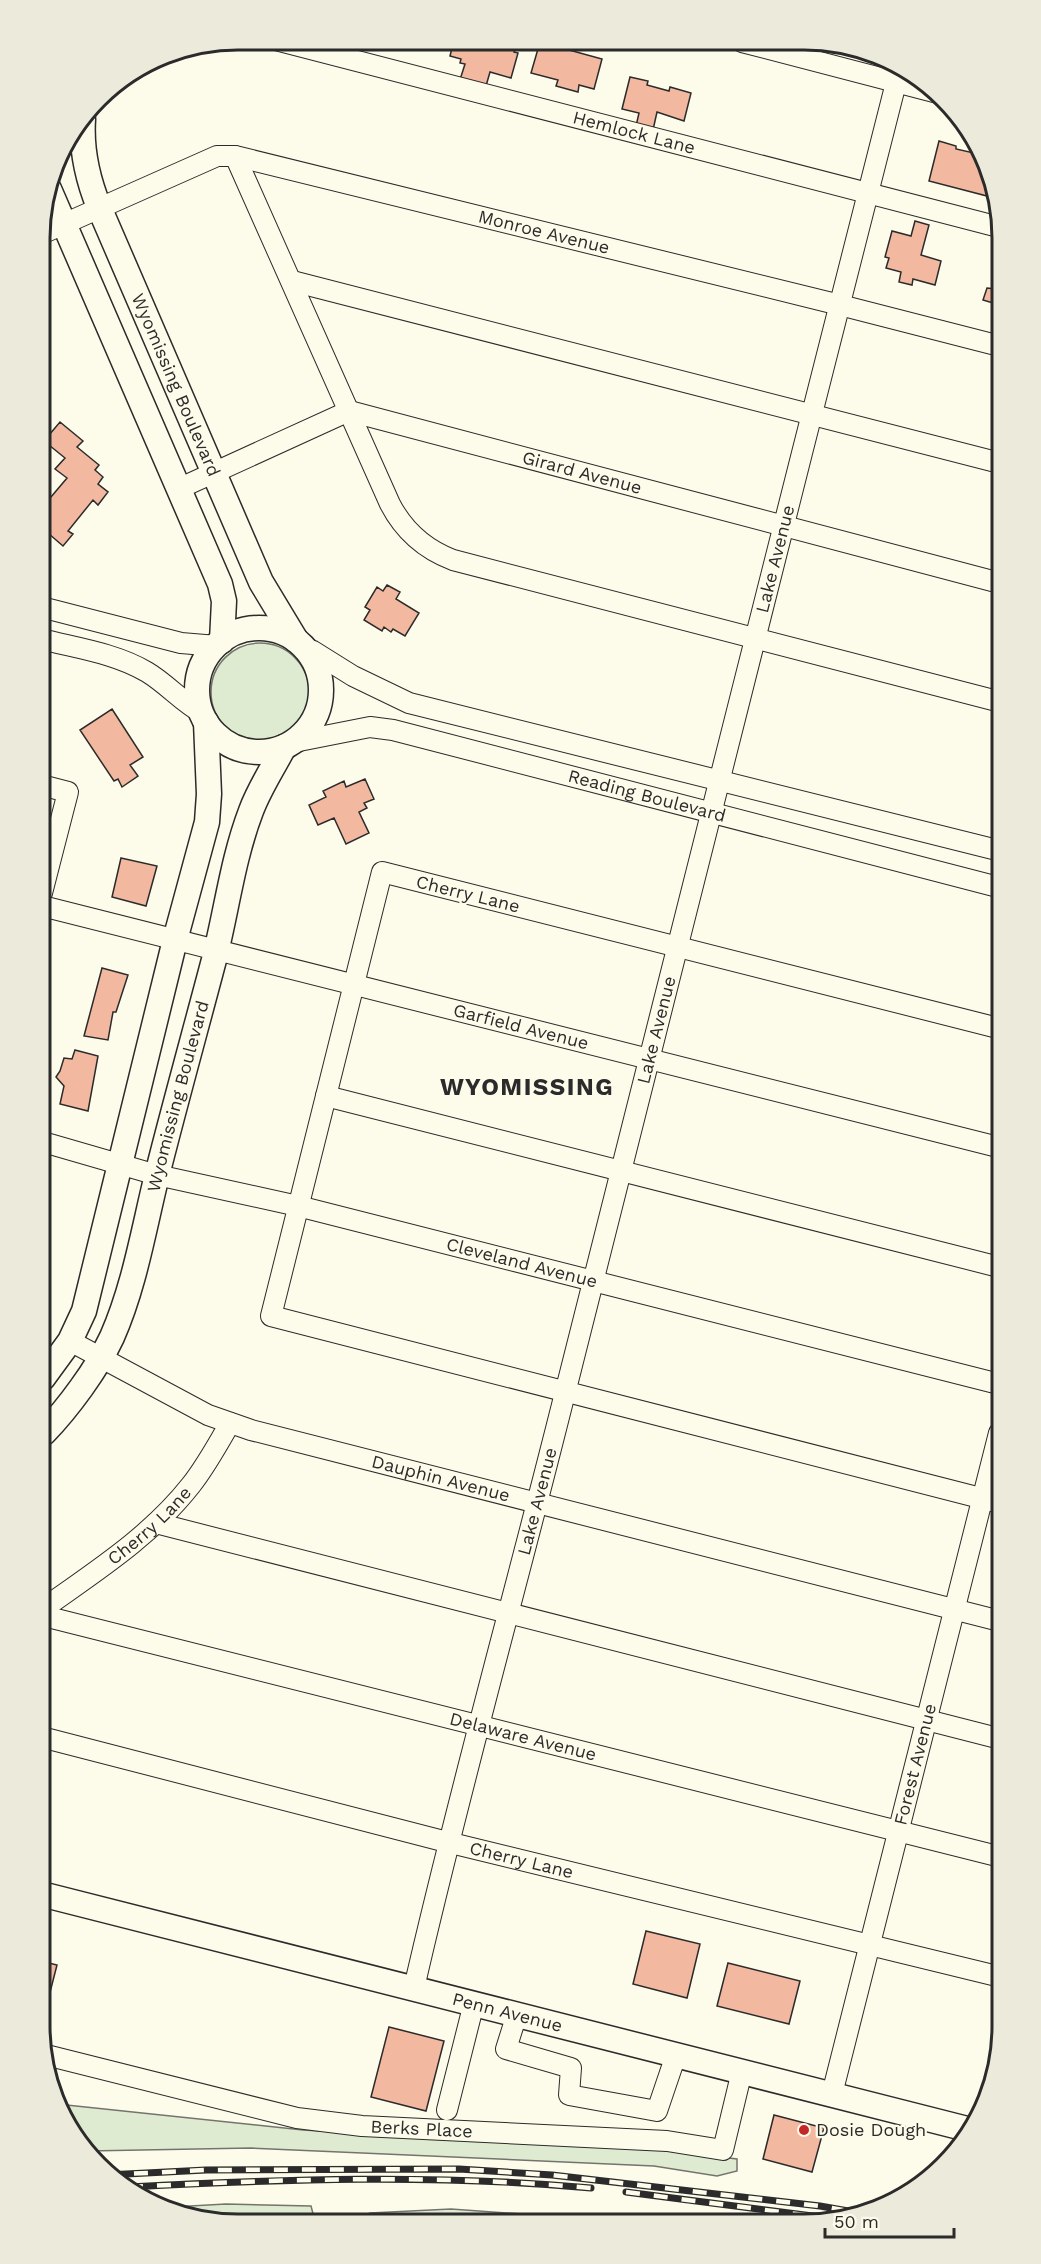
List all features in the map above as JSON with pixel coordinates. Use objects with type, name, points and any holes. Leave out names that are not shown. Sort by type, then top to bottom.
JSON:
[{"type":"main road","name":"Wyomissing Boulevard","points":[[84,130],[90,185],[99,207],[216,473],[261,582],[300,645]]},
{"type":"main road","points":[[54,200],[220,584],[224,601],[220,643]]},
{"type":"main road","points":[[254,629],[280,632],[300,645],[314,662],[319,675],[321,698],[314,720],[305,732],[289,744],[258,752],[241,749],[225,741],[204,718],[198,698],[200,673],[207,658],[220,643],[237,633],[254,629]]},
{"type":"main road","name":"Wyomissing Boulevard","points":[[50,1369],[70,1341],[84,1311],[175,940],[207,822],[209,794],[204,718]]},
{"type":"main road","name":"Wyomissing Boulevard","points":[[50,1427],[65,1411],[100,1357],[120,1316],[216,951],[235,863],[251,810],[289,744]]},
{"type":"main road","name":"Penn Avenue","points":[[50,1895],[961,2128]]},
{"type":"street","name":"Hemlock Lane","points":[[314,50],[991,225]]},
{"type":"street","points":[[778,50],[898,77]]},
{"type":"street","name":"Lake Avenue","points":[[414,1988],[447,1842],[480,1725],[898,77]]},
{"type":"street","name":"Monroe Avenue","points":[[50,230],[217,156],[235,156],[840,304],[992,344]]},
{"type":"street","points":[[235,156],[398,520],[415,538],[440,555],[756,640],[992,700]]},
{"type":"street","points":[[292,281],[992,461]]},
{"type":"street","points":[[178,489],[349,411]]},
{"type":"street","name":"Girard Avenue","points":[[349,411],[992,581]]},
{"type":"street","points":[[50,609],[181,643],[220,643]]},
{"type":"street","points":[[50,641],[133,664],[149,673],[204,718]]},
{"type":"street","name":"Reading Boulevard","points":[[300,645],[362,681],[409,703],[992,848]]},
{"type":"street","name":"Reading Boulevard","points":[[289,744],[370,727],[393,730],[992,885]]},
{"type":"street","points":[[50,787],[68,792],[50,862]]},
{"type":"street","name":"Cherry Lane","points":[[565,1392],[271,1316],[382,872],[992,1026]]},
{"type":"street","name":"Garfield Avenue","points":[[50,908],[991,1145]]},
{"type":"street","points":[[326,1096],[991,1265]]},
{"type":"street","name":"Cleveland Avenue","points":[[50,1144],[157,1175],[298,1206],[991,1382]]},
{"type":"street","name":"Dauphin Avenue","points":[[70,1341],[208,1415],[251,1430],[991,1619]]},
{"type":"street","points":[[565,1392],[991,1501]]},
{"type":"street","name":"Cherry Lane","points":[[50,1604],[132,1545],[156,1523],[190,1486],[230,1423]]},
{"type":"street","name":"Forest Avenue","points":[[832,2094],[955,1609],[991,1501]]},
{"type":"street","points":[[156,1523],[991,1737]]},
{"type":"street","name":"Delaware Avenue","points":[[50,1618],[991,1854]]},
{"type":"street","name":"Cherry Lane","points":[[50,1739],[447,1842],[991,1974]]},
{"type":"street","points":[[447,2110],[474,2003]]},
{"type":"street","points":[[517,2014],[506,2049],[571,2068],[569,2095],[657,2111]]},
{"type":"street","points":[[648,2140],[676,2055]]},
{"type":"street","name":"Berks Place","points":[[52,2057],[297,2118],[362,2126],[667,2141],[723,2150],[742,2071]]},
{"type":"green space","points":[[260,643],[279,647],[295,657],[305,673],[309,692],[305,711],[295,727],[279,737],[260,741],[241,737],[225,727],[215,711],[211,692],[215,673],[225,657],[241,647]]},
{"type":"green space","points":[[68,2105],[303,2130],[660,2150],[737,2159],[737,2171],[717,2176],[654,2166],[251,2148],[97,2151],[88,2141]]},
{"type":"green space","points":[[226,2204],[311,2206],[313,2214],[213,2213],[182,2206]]},
{"type":"green space","points":[[451,2209],[522,2214],[368,2214]]},
{"type":"building","points":[[452,50],[515,50],[514,52],[518,53],[511,78],[490,72],[484,93],[458,86],[465,64],[460,63],[461,59],[450,56]]},
{"type":"building","points":[[538,50],[569,50],[602,59],[594,89],[579,85],[578,92],[556,86],[558,80],[531,73]]},
{"type":"building","points":[[630,77],[648,81],[647,85],[669,91],[670,87],[691,93],[684,121],[657,112],[653,130],[636,126],[639,113],[622,109]]},
{"type":"building","points":[[939,141],[971,152],[982,177],[986,196],[929,181]]},
{"type":"building","points":[[915,221],[929,225],[921,255],[941,261],[935,285],[913,279],[912,285],[899,282],[901,272],[886,268],[889,258],[885,257],[892,231],[911,236]]},
{"type":"building","points":[[987,288],[992,289],[992,303],[983,300]]},
{"type":"building","points":[[60,422],[83,441],[77,447],[99,465],[95,470],[103,477],[98,484],[108,492],[98,505],[93,500],[68,531],[73,534],[63,546],[50,535],[50,498],[67,478],[55,469],[65,458],[50,446],[50,434]]},
{"type":"building","points":[[387,585],[400,592],[396,599],[419,613],[405,636],[393,629],[391,632],[384,627],[382,631],[364,620],[370,610],[365,607],[377,587],[383,591]]},
{"type":"building","points":[[112,709],[143,757],[130,765],[138,776],[122,787],[118,779],[114,781],[80,730]]},
{"type":"building","points":[[365,779],[374,799],[364,803],[367,808],[359,812],[369,833],[346,844],[334,818],[318,825],[309,805],[326,797],[323,791],[344,781],[346,787]]},
{"type":"building","points":[[121,858],[157,866],[146,906],[112,897]]},
{"type":"building","points":[[102,968],[128,975],[116,1012],[113,1012],[108,1040],[84,1036]]},
{"type":"building","points":[[75,1050],[98,1056],[88,1111],[60,1104],[64,1086],[56,1077],[64,1058],[72,1059]]},
{"type":"building","points":[[646,1931],[700,1944],[687,1998],[633,1984]]},
{"type":"building","points":[[50,1963],[57,1965],[50,1992]]},
{"type":"building","points":[[728,1963],[800,1981],[789,2024],[717,2006]]},
{"type":"building","points":[[389,2027],[444,2041],[426,2111],[371,2097]]},
{"type":"building","points":[[774,2115],[824,2128],[812,2172],[763,2159]]},
{"type":"railway","points":[[122,2174],[206,2170],[459,2169],[552,2175],[842,2210]]},
{"type":"railway","points":[[139,2187],[418,2179],[591,2188]]},
{"type":"railway","points":[[626,2192],[797,2214]]},
{"type":"place","name":"Dosie Dough","points":[[804,2130]]},
{"type":"district","name":"WYOMISSING","points":[[527,1087]]}]
